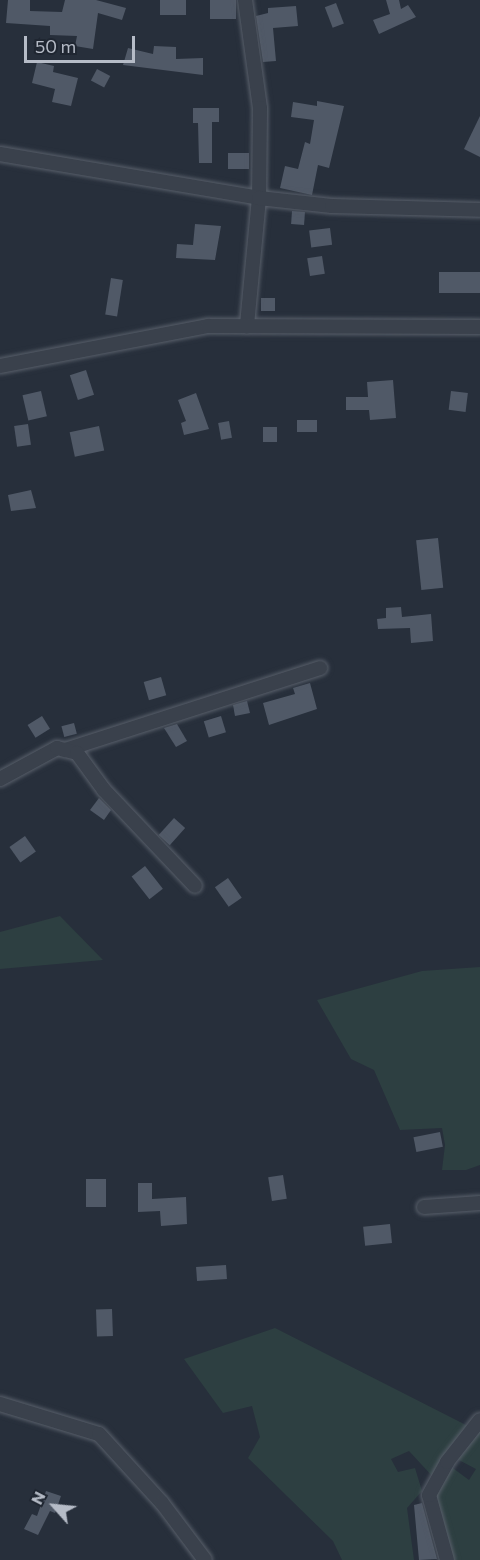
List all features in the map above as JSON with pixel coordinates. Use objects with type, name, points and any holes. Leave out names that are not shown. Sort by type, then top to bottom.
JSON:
[{"type":"street","points":[[245,0],[260,108],[259,198],[247,326]]},
{"type":"street","points":[[0,154],[259,198],[332,206],[480,210]]},
{"type":"street","points":[[0,366],[208,326],[480,327]]},
{"type":"street","points":[[65,750],[320,668]]},
{"type":"street","points":[[0,779],[57,748],[77,753],[104,790],[195,886]]},
{"type":"street","points":[[423,1207],[480,1203]]},
{"type":"street","points":[[0,1404],[99,1434],[162,1503],[206,1560]]},
{"type":"street","points":[[447,1560],[429,1495],[447,1462],[480,1420]]},
{"type":"shaded area","points":[[60,916],[103,960],[0,969],[0,932]]},
{"type":"shaded area","points":[[480,967],[480,1165],[466,1170],[442,1170],[445,1145],[442,1128],[400,1130],[374,1070],[351,1059],[317,1000],[422,971]]},
{"type":"shaded area","points":[[275,1328],[468,1426],[433,1477],[409,1451],[391,1459],[398,1472],[415,1468],[422,1491],[407,1508],[414,1560],[342,1560],[333,1541],[248,1458],[260,1437],[252,1406],[223,1413],[184,1359]]},
{"type":"shaded area","points":[[477,1431],[480,1432],[480,1560],[452,1560],[435,1490],[450,1466],[469,1480],[476,1469],[455,1458]]},
{"type":"building","points":[[8,0],[30,0],[30,11],[62,12],[65,0],[96,0],[126,8],[122,20],[98,13],[93,49],[75,46],[77,36],[50,35],[50,26],[6,23]]},
{"type":"building","points":[[160,0],[186,0],[186,15],[160,15]]},
{"type":"building","points":[[210,0],[236,0],[236,19],[210,19]]},
{"type":"building","points":[[386,0],[399,0],[401,9],[408,5],[416,17],[379,34],[373,20],[390,14]]},
{"type":"building","points":[[336,3],[344,24],[333,28],[325,7]]},
{"type":"building","points":[[296,6],[298,26],[273,28],[276,61],[263,62],[256,16],[268,13],[268,8]]},
{"type":"building","points":[[154,46],[176,47],[176,59],[203,58],[203,75],[123,65],[128,48],[153,54]]},
{"type":"building","points":[[37,62],[54,66],[53,72],[78,78],[71,106],[52,102],[55,89],[32,83]]},
{"type":"building","points":[[97,69],[110,76],[104,88],[91,80]]},
{"type":"building","points":[[317,101],[344,106],[329,168],[318,165],[312,195],[280,188],[285,166],[298,169],[305,142],[310,144],[314,120],[291,117],[293,102],[317,106]]},
{"type":"building","points":[[193,108],[219,108],[219,122],[212,122],[212,163],[199,163],[198,123],[193,123]]},
{"type":"building","points":[[480,116],[480,157],[464,149]]},
{"type":"building","points":[[228,153],[249,153],[249,169],[228,169]]},
{"type":"building","points":[[292,211],[305,212],[304,225],[291,224]]},
{"type":"building","points":[[195,224],[221,226],[215,260],[176,258],[177,244],[193,245]]},
{"type":"building","points":[[330,228],[332,245],[311,247],[309,231]]},
{"type":"building","points":[[322,256],[325,274],[310,276],[307,258]]},
{"type":"building","points":[[439,272],[480,272],[480,293],[439,293]]},
{"type":"building","points":[[111,278],[123,280],[117,316],[105,315]]},
{"type":"building","points":[[261,298],[275,298],[275,311],[261,311]]},
{"type":"building","points":[[86,370],[94,395],[78,400],[70,375]]},
{"type":"building","points":[[393,380],[396,418],[370,420],[369,410],[346,410],[346,397],[368,397],[367,382]]},
{"type":"building","points":[[41,391],[47,416],[28,421],[22,395]]},
{"type":"building","points":[[451,391],[468,393],[466,412],[449,410]]},
{"type":"building","points":[[196,393],[209,429],[184,435],[181,423],[186,421],[178,400]]},
{"type":"building","points":[[297,420],[317,420],[317,432],[297,432]]},
{"type":"building","points":[[229,421],[232,438],[221,440],[218,423]]},
{"type":"building","points":[[28,424],[31,445],[17,447],[14,426]]},
{"type":"building","points":[[99,426],[104,450],[75,457],[70,432]]},
{"type":"building","points":[[263,427],[277,427],[277,442],[263,442]]},
{"type":"building","points":[[31,490],[36,508],[11,511],[8,495]]},
{"type":"building","points":[[438,538],[443,588],[421,590],[416,540]]},
{"type":"building","points":[[401,607],[402,617],[431,614],[433,641],[411,643],[410,628],[378,629],[377,619],[386,618],[386,608]]},
{"type":"building","points":[[161,677],[166,695],[149,700],[144,682]]},
{"type":"building","points":[[310,683],[317,709],[269,725],[263,703],[295,694],[293,688]]},
{"type":"building","points":[[247,701],[250,713],[235,716],[233,705]]},
{"type":"building","points":[[42,716],[50,729],[36,738],[28,725]]},
{"type":"building","points":[[221,716],[226,732],[209,738],[204,721]]},
{"type":"building","points":[[74,723],[77,734],[64,737],[61,726]]},
{"type":"building","points":[[177,724],[187,741],[176,747],[164,728]]},
{"type":"building","points":[[99,798],[111,810],[104,820],[90,810]]},
{"type":"building","points":[[174,818],[185,828],[170,845],[159,835]]},
{"type":"building","points":[[25,836],[36,852],[20,862],[9,847]]},
{"type":"building","points":[[145,866],[163,889],[149,899],[132,876]]},
{"type":"building","points":[[228,878],[242,898],[229,907],[215,887]]},
{"type":"building","points":[[440,1132],[443,1147],[416,1152],[413,1137]]},
{"type":"building","points":[[283,1175],[287,1199],[272,1201],[268,1177]]},
{"type":"building","points":[[86,1179],[106,1179],[106,1207],[86,1207]]},
{"type":"building","points":[[138,1183],[152,1183],[152,1199],[186,1197],[187,1224],[161,1226],[160,1211],[138,1212]]},
{"type":"building","points":[[390,1224],[392,1243],[365,1246],[363,1227]]},
{"type":"building","points":[[226,1265],[227,1279],[197,1281],[196,1267]]},
{"type":"building","points":[[112,1309],[113,1336],[97,1337],[96,1310]]},
{"type":"building","points":[[46,1491],[61,1496],[55,1513],[50,1511],[38,1535],[24,1529],[32,1514],[37,1516]]},
{"type":"building","points":[[422,1503],[437,1559],[419,1560],[414,1505]]}]
